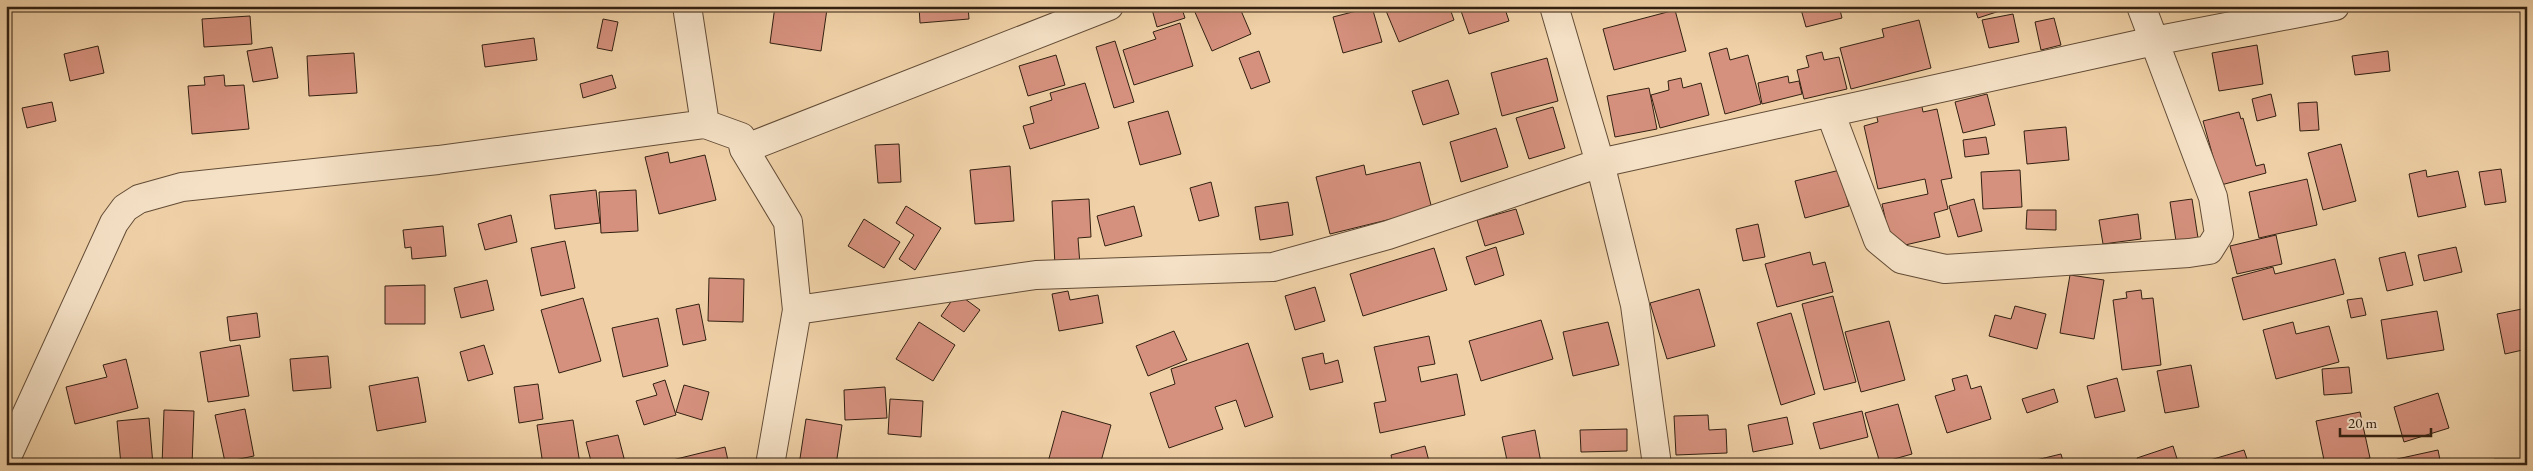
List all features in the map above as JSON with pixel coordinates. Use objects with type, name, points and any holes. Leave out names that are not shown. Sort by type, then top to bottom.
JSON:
[{"type":"street","points":[[687,6],[705,124]]},
{"type":"street","points":[[744,149],[1109,6]]},
{"type":"street","points":[[1554,6],[1600,163],[1635,306],[1657,465]]},
{"type":"street","points":[[1830,112],[1878,240],[1901,258],[1945,269],[2189,253],[2209,250],[2219,234],[2213,197],[2141,6]]},
{"type":"street","points":[[797,310],[1036,274],[1273,266],[1388,235],[1600,163],[2154,41],[2335,6]]},
{"type":"street","points":[[6,458],[114,223],[125,208],[139,199],[182,187],[438,160],[705,124],[741,137],[744,149],[788,222],[797,310],[770,465]]},
{"type":"building","points":[[775,6],[814,6],[827,9],[821,51],[770,43]]},
{"type":"building","points":[[919,6],[968,6],[969,19],[920,23]]},
{"type":"building","points":[[1151,6],[1181,6],[1185,18],[1157,27]]},
{"type":"building","points":[[1203,6],[1239,6],[1251,34],[1212,51],[1194,10]]},
{"type":"building","points":[[1384,6],[1449,6],[1454,20],[1399,42]]},
{"type":"building","points":[[1477,6],[1504,6],[1509,21],[1469,34],[1461,11]]},
{"type":"building","points":[[1800,6],[1839,6],[1842,18],[1806,27]]},
{"type":"building","points":[[1974,6],[2015,6],[1978,18]]},
{"type":"building","points":[[1372,7],[1382,42],[1343,53],[1333,17]]},
{"type":"building","points":[[1675,10],[1686,51],[1614,70],[1603,29]]},
{"type":"building","points":[[2013,14],[2019,42],[1989,48],[1982,20]]},
{"type":"building","points":[[250,16],[252,44],[204,47],[202,19]]},
{"type":"building","points":[[2054,18],[2061,45],[2041,50],[2035,22]]},
{"type":"building","points":[[603,19],[618,22],[612,51],[597,48]]},
{"type":"building","points":[[1919,20],[1931,68],[1851,89],[1840,48],[1884,37],[1882,29]]},
{"type":"building","points":[[1180,23],[1193,66],[1134,85],[1123,50],[1156,39],[1153,32]]},
{"type":"building","points":[[534,38],[537,60],[485,67],[482,45]]},
{"type":"building","points":[[1115,41],[1134,102],[1114,108],[1096,47]]},
{"type":"building","points":[[2257,45],[2263,84],[2219,91],[2212,53]]},
{"type":"building","points":[[98,46],[104,73],[70,81],[64,54]]},
{"type":"building","points":[[272,47],[278,78],[253,82],[247,51]]},
{"type":"building","points":[[1727,48],[1730,60],[1748,55],[1761,104],[1725,114],[1709,53]]},
{"type":"building","points":[[1259,51],[1270,82],[1251,89],[1239,58]]},
{"type":"building","points":[[2388,51],[2390,71],[2355,75],[2352,56]]},
{"type":"building","points":[[1822,52],[1824,60],[1839,57],[1847,89],[1804,99],[1797,70],[1809,67],[1806,56]]},
{"type":"building","points":[[354,53],[357,93],[309,96],[307,56]]},
{"type":"building","points":[[1056,55],[1065,85],[1028,96],[1019,66]]},
{"type":"building","points":[[1547,58],[1558,101],[1502,116],[1491,73]]},
{"type":"building","points":[[224,75],[225,86],[244,85],[249,129],[192,134],[188,86],[205,85],[204,77]]},
{"type":"building","points":[[612,75],[616,88],[583,98],[580,84]]},
{"type":"building","points":[[1788,76],[1789,83],[1799,81],[1802,94],[1762,104],[1758,83]]},
{"type":"building","points":[[1681,78],[1683,88],[1701,83],[1709,115],[1660,128],[1651,95],[1669,90],[1668,81]]},
{"type":"building","points":[[1448,80],[1459,114],[1423,125],[1412,91]]},
{"type":"building","points":[[1085,83],[1099,128],[1030,149],[1023,126],[1034,123],[1030,107],[1052,100],[1050,93]]},
{"type":"building","points":[[1649,88],[1657,129],[1615,137],[1607,96]]},
{"type":"building","points":[[1987,94],[1995,125],[1963,133],[1955,102]]},
{"type":"building","points":[[2271,94],[2276,116],[2257,121],[2252,99]]},
{"type":"building","points":[[52,102],[56,121],[27,128],[22,108]]},
{"type":"building","points":[[1921,102],[1923,112],[1937,109],[1952,178],[1941,180],[1948,209],[1934,213],[1940,237],[1892,248],[1882,204],[1928,194],[1925,179],[1878,189],[1864,126],[1878,122],[1876,113]]},
{"type":"building","points":[[2317,102],[2319,130],[2300,131],[2298,103]]},
{"type":"building","points":[[1553,107],[1565,148],[1529,159],[1516,118]]},
{"type":"building","points":[[1168,111],[1181,154],[1140,165],[1128,122]]},
{"type":"building","points":[[2239,112],[2241,119],[2243,118],[2256,166],[2264,164],[2266,173],[2221,185],[2203,121]]},
{"type":"building","points":[[2066,127],[2069,160],[2027,164],[2024,131]]},
{"type":"building","points":[[1496,128],[1508,167],[1461,182],[1450,142]]},
{"type":"building","points":[[1986,137],[1989,154],[1965,157],[1963,140]]},
{"type":"building","points":[[899,144],[901,182],[878,183],[875,145]]},
{"type":"building","points":[[2341,144],[2356,201],[2323,210],[2308,153]]},
{"type":"building","points":[[668,152],[670,163],[705,155],[716,200],[659,214],[645,157]]},
{"type":"building","points":[[1420,162],[1432,209],[1330,234],[1316,177],[1364,165],[1366,175]]},
{"type":"building","points":[[1010,166],[1014,221],[975,224],[970,170]]},
{"type":"building","points":[[2501,169],[2506,202],[2485,205],[2479,172]]},
{"type":"building","points":[[1840,170],[1849,206],[1805,218],[1795,181]]},
{"type":"building","points":[[2020,170],[2022,207],[1983,209],[1981,172]]},
{"type":"building","points":[[2426,170],[2427,177],[2458,171],[2466,207],[2418,217],[2409,174]]},
{"type":"building","points":[[2307,179],[2317,225],[2259,238],[2249,192]]},
{"type":"building","points":[[1211,182],[1219,216],[1199,221],[1190,188]]},
{"type":"building","points":[[596,190],[600,223],[555,229],[550,195]]},
{"type":"building","points":[[636,190],[638,231],[601,233],[599,192]]},
{"type":"building","points":[[1089,199],[1091,237],[1078,238],[1080,265],[1055,267],[1052,201]]},
{"type":"building","points":[[1974,199],[1982,231],[1958,237],[1949,206]]},
{"type":"building","points":[[2192,199],[2198,238],[2176,241],[2170,202]]},
{"type":"building","points":[[1288,202],[1293,235],[1260,240],[1255,207]]},
{"type":"building","points":[[906,206],[941,228],[915,270],[899,259],[914,235],[896,223]]},
{"type":"building","points":[[1134,206],[1142,236],[1105,246],[1097,216]]},
{"type":"building","points":[[1516,209],[1524,234],[1485,246],[1477,220]]},
{"type":"building","points":[[2027,210],[2056,210],[2056,230],[2026,229]]},
{"type":"building","points":[[2138,214],[2141,239],[2103,244],[2099,220]]},
{"type":"building","points":[[511,215],[517,242],[485,250],[478,224]]},
{"type":"building","points":[[864,219],[900,242],[884,268],[848,246]]},
{"type":"building","points":[[1758,224],[1765,257],[1743,261],[1736,229]]},
{"type":"building","points":[[443,226],[446,256],[412,259],[411,247],[405,248],[403,230]]},
{"type":"building","points":[[2276,235],[2282,264],[2237,274],[2230,246]]},
{"type":"building","points":[[565,241],[575,288],[541,296],[531,248]]},
{"type":"building","points":[[1496,247],[1504,275],[1475,285],[1466,257]]},
{"type":"building","points":[[2456,247],[2462,272],[2424,281],[2418,255]]},
{"type":"building","points":[[1434,248],[1447,290],[1363,316],[1350,274]]},
{"type":"building","points":[[1810,252],[1813,265],[1825,262],[1833,292],[1777,307],[1765,264]]},
{"type":"building","points":[[2405,252],[2413,285],[2387,291],[2379,258]]},
{"type":"building","points":[[2335,259],[2344,294],[2243,320],[2232,278],[2273,267],[2275,274]]},
{"type":"building","points":[[2070,275],[2104,280],[2094,339],[2060,333]]},
{"type":"building","points":[[709,278],[744,279],[743,322],[708,321]]},
{"type":"building","points":[[487,280],[494,310],[461,318],[454,288]]},
{"type":"building","points":[[425,285],[425,324],[385,324],[385,286]]},
{"type":"building","points":[[1315,287],[1325,321],[1295,330],[1285,296]]},
{"type":"building","points":[[1699,289],[1715,346],[1667,359],[1650,303]]},
{"type":"building","points":[[2141,290],[2142,299],[2153,298],[2161,365],[2122,370],[2113,300],[2127,298],[2126,292]]},
{"type":"building","points":[[1068,291],[1070,300],[1098,295],[1103,323],[1059,331],[1052,294]]},
{"type":"building","points":[[957,293],[980,310],[964,332],[941,316]]},
{"type":"building","points":[[1833,296],[1856,382],[1824,390],[1802,304]]},
{"type":"building","points":[[583,298],[601,361],[559,373],[541,310]]},
{"type":"building","points":[[2362,298],[2366,315],[2351,318],[2347,300]]},
{"type":"building","points":[[699,304],[706,340],[683,345],[676,309]]},
{"type":"building","points":[[2015,306],[2046,314],[2037,349],[1989,336],[1995,315],[2011,319]]},
{"type":"building","points":[[2527,308],[2527,349],[2505,354],[2497,314]]},
{"type":"building","points":[[2437,311],[2444,350],[2387,359],[2381,320]]},
{"type":"building","points":[[257,313],[260,337],[230,341],[227,317]]},
{"type":"building","points":[[1791,313],[1815,394],[1781,405],[1757,323]]},
{"type":"building","points":[[658,318],[668,366],[623,377],[612,328]]},
{"type":"building","points":[[1541,320],[1553,359],[1481,381],[1469,341]]},
{"type":"building","points":[[1889,321],[1905,380],[1861,392],[1845,332]]},
{"type":"building","points":[[919,322],[955,345],[933,381],[896,359]]},
{"type":"building","points":[[1608,322],[1619,365],[1573,376],[1563,332]]},
{"type":"building","points":[[2293,322],[2296,334],[2329,326],[2339,362],[2276,379],[2263,330]]},
{"type":"building","points":[[1174,331],[1187,360],[1148,376],[1136,346]]},
{"type":"building","points":[[1429,336],[1435,364],[1418,367],[1421,382],[1457,374],[1465,415],[1380,433],[1374,403],[1386,401],[1374,347]]},
{"type":"building","points":[[1248,343],[1273,417],[1245,427],[1236,400],[1215,407],[1223,429],[1169,448],[1150,393],[1175,384],[1171,369]]},
{"type":"building","points":[[240,345],[249,396],[208,402],[200,352]]},
{"type":"building","points":[[484,345],[493,374],[468,381],[460,352]]},
{"type":"building","points":[[1323,353],[1325,364],[1338,360],[1343,382],[1310,390],[1302,358]]},
{"type":"building","points":[[328,356],[331,388],[293,391],[290,359]]},
{"type":"building","points":[[126,359],[138,408],[75,424],[66,387],[107,377],[103,365]]},
{"type":"building","points":[[2191,365],[2199,407],[2165,413],[2157,371]]},
{"type":"building","points":[[2349,367],[2352,393],[2324,395],[2322,369]]},
{"type":"building","points":[[1967,375],[1971,389],[1981,386],[1991,419],[1947,433],[1935,396],[1955,390],[1952,379]]},
{"type":"building","points":[[418,377],[426,422],[377,431],[369,386]]},
{"type":"building","points":[[2117,378],[2125,411],[2095,418],[2087,386]]},
{"type":"building","points":[[665,380],[676,415],[644,425],[636,401],[657,395],[653,384]]},
{"type":"building","points":[[538,384],[543,419],[519,423],[514,387]]},
{"type":"building","points":[[684,385],[709,392],[702,420],[676,412]]},
{"type":"building","points":[[885,387],[887,418],[845,420],[844,390]]},
{"type":"building","points":[[2054,389],[2058,402],[2027,413],[2022,399]]},
{"type":"building","points":[[2438,393],[2449,428],[2404,442],[2394,407]]},
{"type":"building","points":[[890,399],[923,401],[921,437],[888,434]]},
{"type":"building","points":[[1898,404],[1912,454],[1880,463],[1865,413]]},
{"type":"building","points":[[245,409],[254,456],[225,462],[215,415]]},
{"type":"building","points":[[164,410],[194,411],[192,465],[162,465]]},
{"type":"building","points":[[1062,411],[1111,425],[1100,465],[1059,465],[1048,462]]},
{"type":"building","points":[[1862,411],[1868,437],[1820,449],[1813,423]]},
{"type":"building","points":[[2360,412],[2370,458],[2338,465],[2325,465],[2316,421]]},
{"type":"building","points":[[1708,415],[1709,430],[1726,429],[1727,453],[1676,455],[1674,416]]},
{"type":"building","points":[[1787,417],[1793,444],[1753,452],[1748,425]]},
{"type":"building","points":[[149,418],[153,465],[121,465],[117,421]]},
{"type":"building","points":[[806,419],[842,425],[836,465],[799,465]]},
{"type":"building","points":[[573,420],[580,464],[543,465],[537,425]]},
{"type":"building","points":[[1627,429],[1627,451],[1581,452],[1580,430]]},
{"type":"building","points":[[1535,430],[1541,463],[1508,465],[1502,437]]},
{"type":"building","points":[[618,435],[625,462],[592,465],[586,442]]},
{"type":"building","points":[[1425,446],[1430,465],[1393,465],[1391,455]]},
{"type":"building","points":[[2173,446],[2179,465],[2139,465],[2137,458]]},
{"type":"building","points":[[725,447],[729,465],[652,465]]},
{"type":"building","points":[[2244,450],[2249,465],[2211,465],[2210,460]]},
{"type":"building","points":[[2438,450],[2441,465],[2398,465],[2397,459]]},
{"type":"building","points":[[2061,454],[2064,465],[2033,465],[2032,461]]},
{"type":"building","points":[[2494,459],[2527,459],[2527,465],[2494,465]]}]
